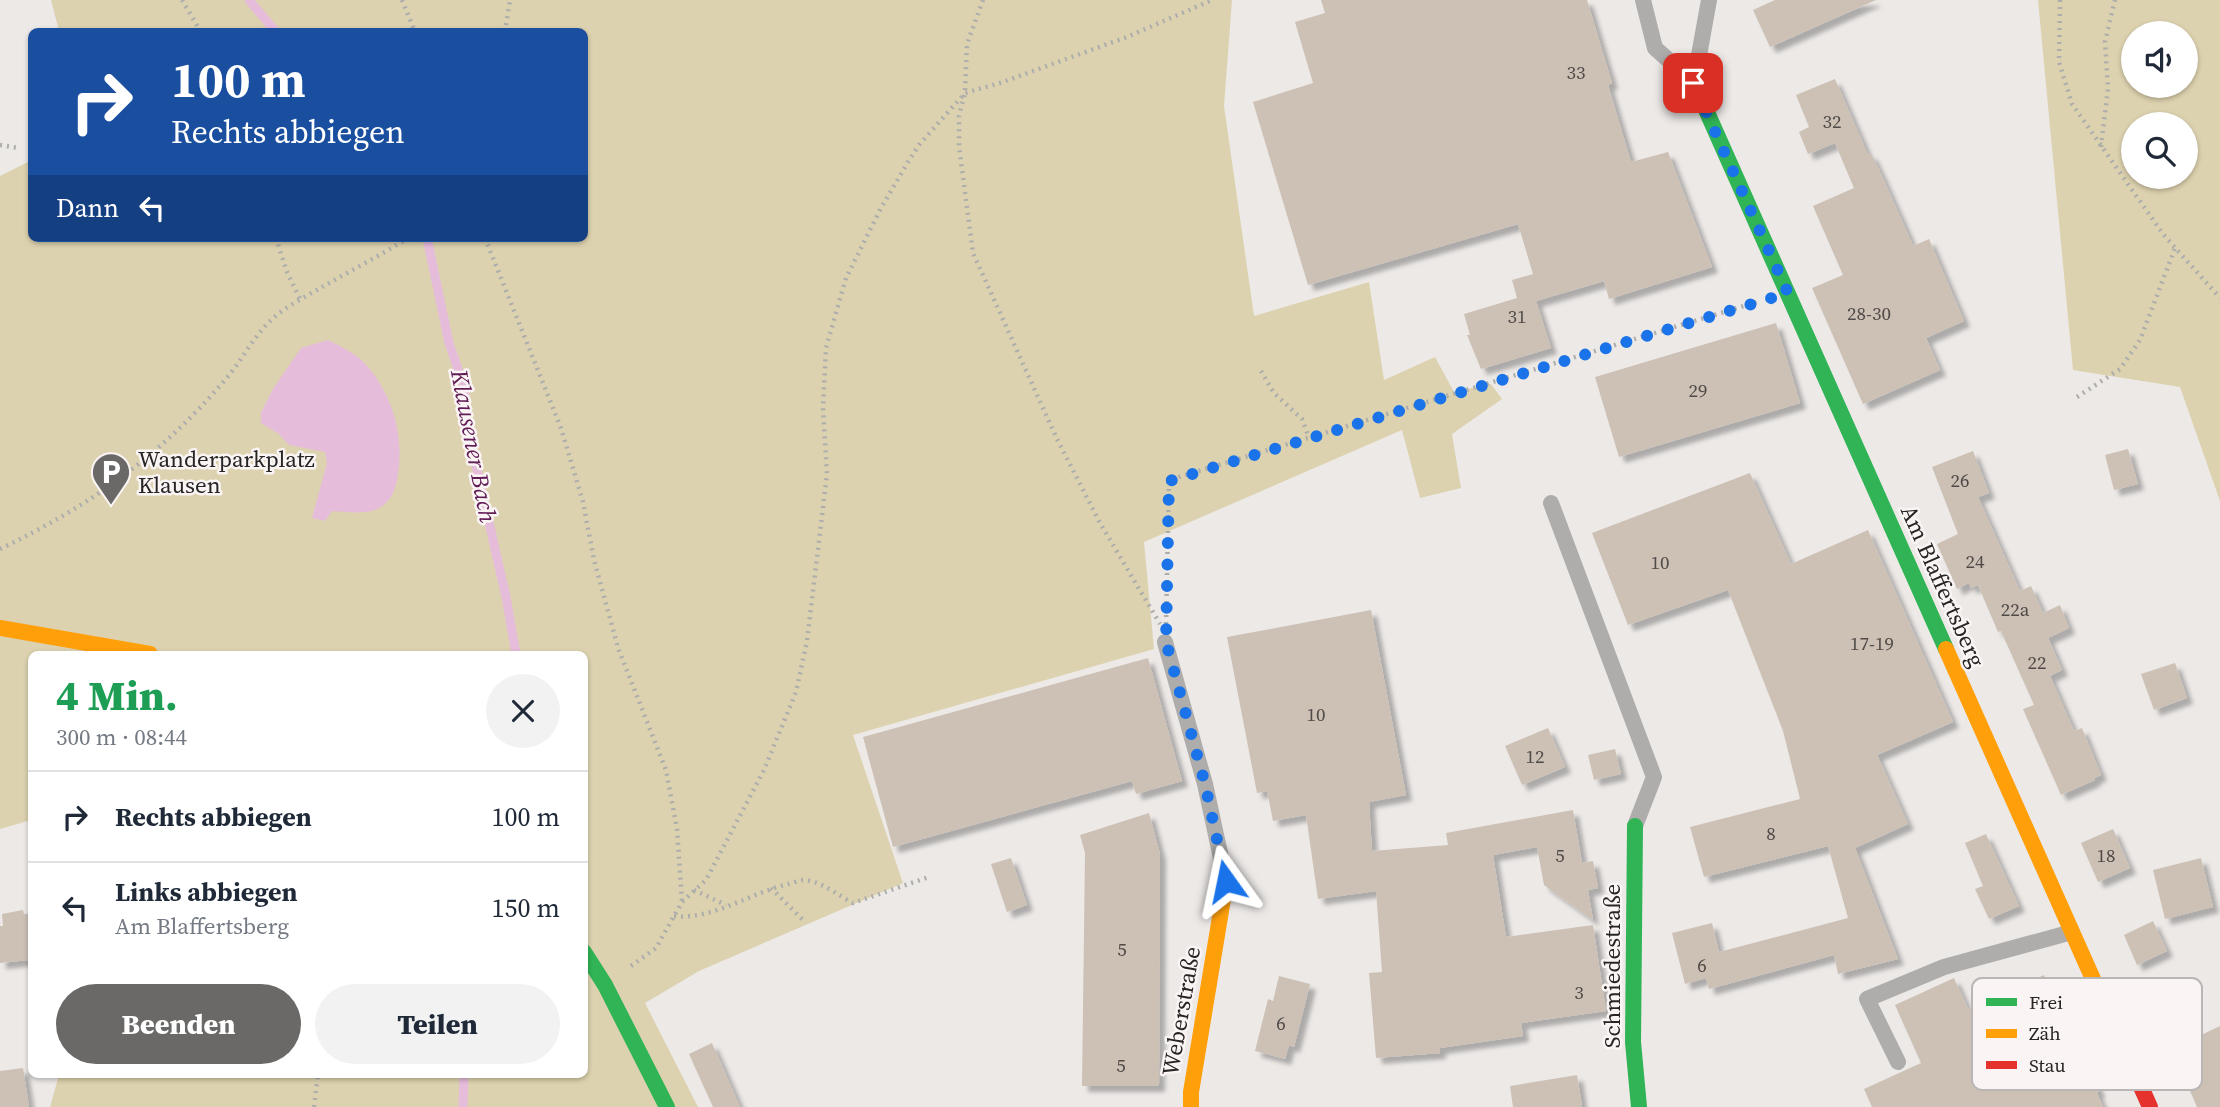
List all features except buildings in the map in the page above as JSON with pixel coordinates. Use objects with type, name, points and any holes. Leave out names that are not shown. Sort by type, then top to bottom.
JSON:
[{"type":"street","name":"Am Blaffertsberg","points":[[1693,83],[2093,978]]},
{"type":"street","points":[[0,628],[133,651]]},
{"type":"street","name":"Schmiedestraße","points":[[1635,826],[1633,1042],[1639,1107]]},
{"type":"street","name":"Weberstraße","points":[[1191,1107],[1191,1092],[1226,881]]},
{"type":"street","points":[[588,958],[605,985],[667,1107]]},
{"type":"street","name":"Am Blaffertsberg","points":[[2142,1090],[2150,1107]]},
{"type":"lane","points":[[1643,0],[1656,48],[1693,83]]},
{"type":"lane","points":[[1693,83],[1709,0]]},
{"type":"lane","points":[[1551,503],[1654,776],[1635,826]]},
{"type":"lane","points":[[1166,642],[1205,784],[1226,881]]},
{"type":"lane","points":[[1898,1062],[1867,999],[1944,967],[2072,932]]},
{"type":"path","points":[[182,0],[199,28]]},
{"type":"path","points":[[402,0],[413,28]]},
{"type":"path","points":[[506,28],[510,0]]},
{"type":"path","points":[[983,0],[967,44],[965,93],[959,116],[959,146],[973,253],[1056,437],[1100,523],[1150,606],[1166,642]]},
{"type":"path","points":[[605,985],[656,948],[682,902],[706,880],[764,770],[796,692],[807,641],[827,474],[823,408],[826,348],[846,278],[875,219],[908,162],[919,145],[965,93],[1127,37],[1212,0]]},
{"type":"path","points":[[2060,0],[2059,62],[2072,104],[2175,248],[2220,298]]},
{"type":"path","points":[[2101,147],[2108,89],[2105,42],[2115,0]]},
{"type":"path","points":[[0,145],[19,148]]},
{"type":"path","points":[[277,242],[300,299]]},
{"type":"path","points":[[0,549],[97,496],[132,471],[184,425],[227,379],[267,324],[300,299],[402,242]]},
{"type":"path","points":[[487,242],[561,428],[583,502],[594,560],[618,648],[666,770],[677,829],[682,902]]},
{"type":"path","points":[[2077,397],[2120,369],[2140,340],[2175,248]]},
{"type":"path","points":[[1166,642],[1169,481],[1788,293]]},
{"type":"path","points":[[1261,371],[1274,393],[1302,419],[1309,438]]},
{"type":"path","points":[[674,916],[689,918],[771,888],[804,880],[820,885],[853,903],[929,877]]},
{"type":"path","points":[[771,888],[805,922]]},
{"type":"path","points":[[694,890],[726,905]]},
{"type":"path","points":[[314,1107],[318,1078]]},
{"type":"shaded area","points":[[51,0],[1232,0],[1224,106],[1254,316],[1369,282],[1384,380],[1435,357],[1454,392],[1491,384],[1502,399],[1452,434],[1461,488],[1420,498],[1402,430],[1144,542],[1154,649],[853,735],[903,883],[699,971],[645,1003],[698,1107],[50,1107],[58,1078],[588,1078],[588,651],[28,651],[28,821],[0,829],[0,176],[28,162],[28,242],[588,242],[588,28],[58,28]]},
{"type":"shaded area","points":[[2038,0],[2220,0],[2220,501],[2180,387],[2073,370]]},
{"type":"shaded area","points":[[328,340],[360,359],[377,378],[395,418],[399,460],[395,488],[385,504],[376,510],[364,512],[332,511],[325,521],[312,518],[327,463],[325,452],[289,445],[279,434],[261,423],[261,413],[273,389],[301,348]]},
{"type":"waterway","name":"Klausener Bach","points":[[249,0],[273,28]]},
{"type":"waterway","name":"Klausener Bach","points":[[428,242],[449,343],[464,387],[470,439],[515,651]]},
{"type":"waterway","name":"Klausener Bach","points":[[463,1107],[464,1078]]},
{"type":"traffic: fast","points":[[1694,83],[1946,649]]},
{"type":"traffic: fast","points":[[1635,826],[1633,1042],[1639,1107]]},
{"type":"traffic: fast","points":[[588,958],[605,985],[667,1107]]},
{"type":"traffic: slow","points":[[0,628],[133,651]]},
{"type":"traffic: slow","points":[[1946,649],[2093,978]]},
{"type":"traffic: slow","points":[[1191,1107],[1191,1092],[1226,881]]},
{"type":"traffic: jam","points":[[2142,1090],[2150,1107]]},
{"type":"place","name":"Wanderparkplatz Klausen","points":[[111,506]]},
{"type":"route","points":[[1226,881],[1205,784],[1166,642],[1169,481],[1788,293],[1693,83]]}]
